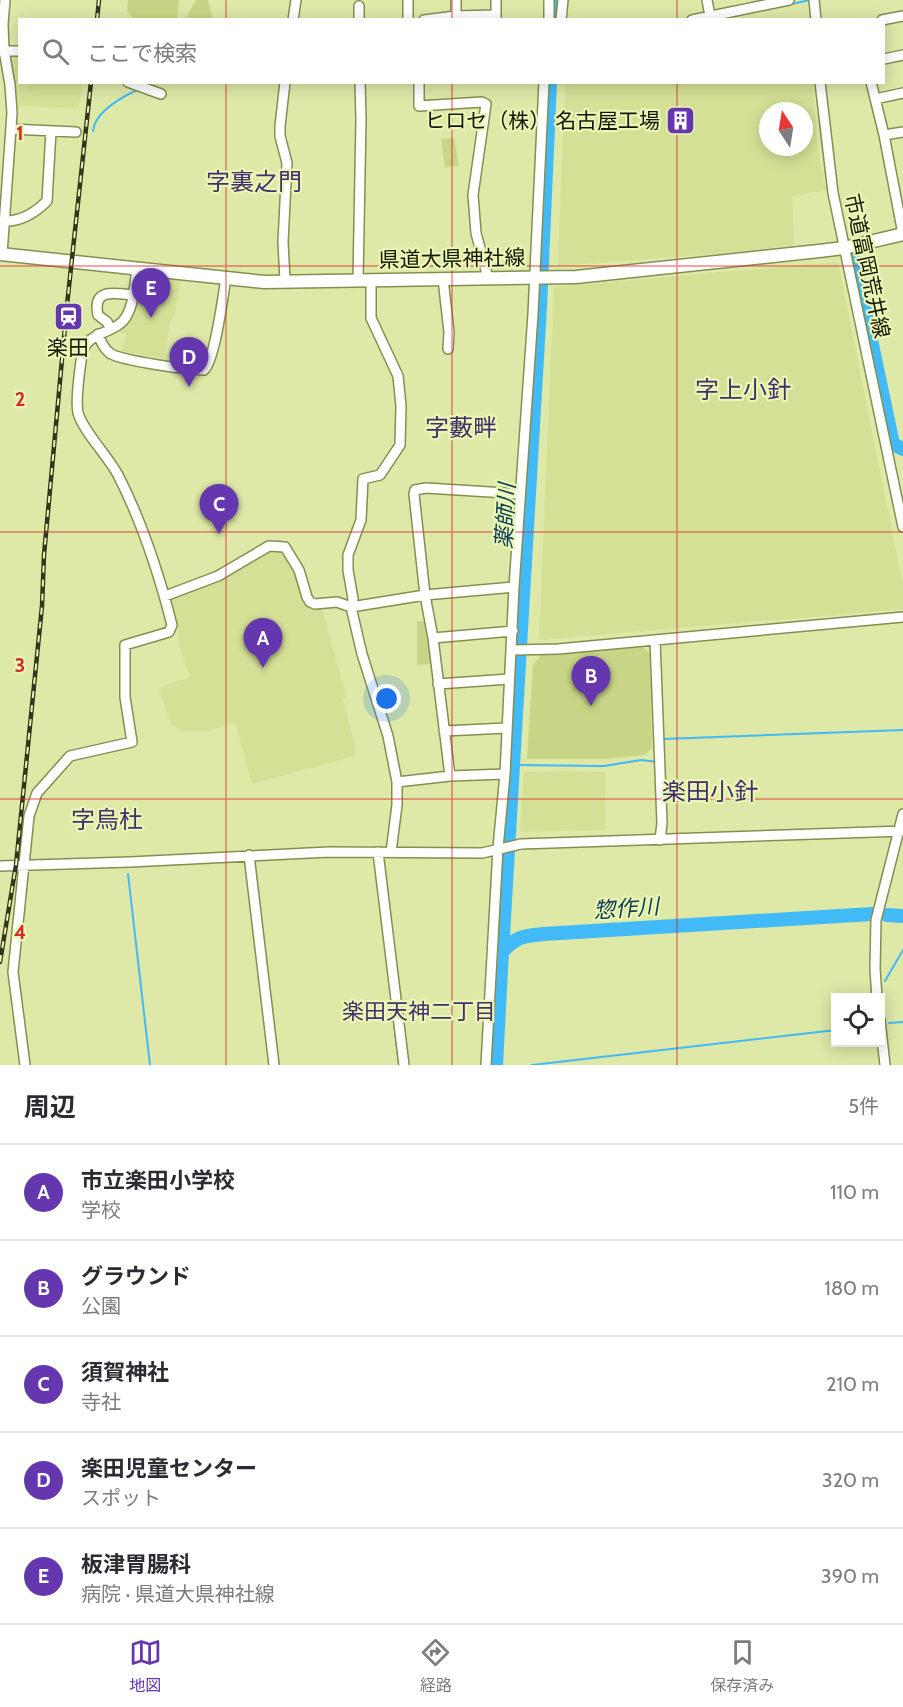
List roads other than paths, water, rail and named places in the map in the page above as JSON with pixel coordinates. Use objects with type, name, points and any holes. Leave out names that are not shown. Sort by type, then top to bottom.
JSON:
[{"type":"main road","name":"県道大県神社線","points":[[1,254],[249,281],[534,278],[576,277],[720,263],[844,248],[903,234]]},
{"type":"street","points":[[1,254],[6,221],[11,129],[10,85],[2,51],[5,0]]},
{"type":"street","points":[[293,18],[296,0]]},
{"type":"street","points":[[408,0],[408,18]]},
{"type":"street","points":[[456,0],[456,16]]},
{"type":"street","points":[[440,18],[496,17],[496,0]]},
{"type":"street","points":[[549,0],[549,18]]},
{"type":"street","points":[[561,18],[563,0]]},
{"type":"street","points":[[706,0],[710,16]]},
{"type":"street","points":[[701,18],[786,0]]},
{"type":"street","points":[[814,0],[815,16]]},
{"type":"street","points":[[359,6],[359,18]]},
{"type":"street","points":[[885,19],[903,15]]},
{"type":"street","points":[[2,51],[18,51]]},
{"type":"street","points":[[885,59],[903,56]]},
{"type":"street","points":[[134,84],[161,94]]},
{"type":"street","points":[[285,84],[280,136],[287,163],[283,242],[285,281]]},
{"type":"street","points":[[358,280],[360,84]]},
{"type":"street","points":[[419,84],[418,106],[482,102],[486,104],[473,195],[476,233],[488,278]]},
{"type":"street","points":[[486,1065],[498,848],[513,650],[514,587],[533,314],[544,84]]},
{"type":"street","name":"市道富岡荒井線","points":[[820,84],[833,193],[903,526]]},
{"type":"street","points":[[871,84],[903,234]]},
{"type":"street","points":[[875,99],[903,93]]},
{"type":"street","points":[[11,129],[76,132]]},
{"type":"street","points":[[6,221],[17,221],[47,201],[51,131]]},
{"type":"street","points":[[884,135],[903,132]]},
{"type":"street","points":[[26,1065],[14,972],[29,816],[33,799],[65,760],[74,754],[132,742],[124,697],[126,645],[169,632],[172,625],[165,596],[138,518],[111,463],[79,414],[83,348],[98,334],[121,323],[126,316],[137,268]]},
{"type":"street","points":[[98,334],[103,345],[112,354],[164,365],[204,370],[213,352],[226,278]]},
{"type":"street","points":[[443,279],[449,332],[448,350]]},
{"type":"street","points":[[371,280],[372,318],[398,376],[401,406],[400,445],[380,475],[363,479],[361,520],[348,555],[353,599],[351,607],[362,654],[388,736],[397,783],[397,805],[391,852]]},
{"type":"street","points":[[111,329],[107,322],[98,315],[98,300],[102,295],[109,293],[132,295]]},
{"type":"street","points":[[450,776],[433,638],[425,595],[414,494],[415,490],[438,488],[520,494]]},
{"type":"street","points":[[165,596],[218,576],[269,546],[285,547],[299,570],[310,602],[320,605],[345,603],[351,607],[425,595],[514,587]]},
{"type":"street","points":[[513,650],[526,651],[655,640],[903,616]]},
{"type":"street","points":[[433,638],[513,631]]},
{"type":"street","points":[[655,640],[662,823],[660,840]]},
{"type":"street","points":[[438,684],[509,680]]},
{"type":"street","points":[[444,731],[507,728]]},
{"type":"street","points":[[397,783],[450,776],[505,774]]},
{"type":"street","points":[[877,993],[874,969],[876,920],[901,831],[903,814]]},
{"type":"street","points":[[0,866],[329,852],[482,853],[521,844],[901,831]]},
{"type":"street","points":[[378,852],[404,1065]]},
{"type":"street","points":[[249,855],[274,1065]]},
{"type":"street","points":[[883,1047],[885,1065]]},
{"type":"waterway","name":"薬師川","points":[[555,18],[556,0]]},
{"type":"waterway","points":[[792,4],[810,0]]},
{"type":"waterway","name":"薬師川","points":[[502,952],[540,307],[550,84]]},
{"type":"waterway","points":[[93,131],[103,112],[116,101],[137,90]]},
{"type":"waterway","points":[[852,250],[893,444],[903,449]]},
{"type":"waterway","points":[[663,739],[903,730]]},
{"type":"waterway","points":[[514,765],[604,766],[641,760],[658,762]]},
{"type":"waterway","points":[[128,874],[150,1065]]},
{"type":"waterway","name":"惣作川","points":[[496,1065],[502,952],[521,938],[544,934],[872,914]]},
{"type":"waterway","name":"惣作川","points":[[887,915],[903,916]]},
{"type":"waterway","points":[[885,981],[903,950]]},
{"type":"waterway","points":[[390,987],[399,1065]]},
{"type":"waterway","points":[[889,1023],[903,1022]]},
{"type":"waterway","points":[[532,1065],[831,1031]]},
{"type":"railway","points":[[97,18],[99,0]]},
{"type":"railway","points":[[0,962],[16,865],[42,606],[44,555],[67,305],[91,84]]},
{"type":"place","name":"ヒロセ（株） 名古屋工場","points":[[681,121]]},
{"type":"place","name":"楽田","points":[[68,317]]},
{"type":"place","name":"板津胃腸科","points":[[151,318]]},
{"type":"place","name":"楽田児童センター","points":[[189,387]]},
{"type":"place","name":"須賀神社","points":[[219,534]]},
{"type":"place","name":"市立楽田小学校","points":[[263,668]]},
{"type":"place","name":"グラウンド","points":[[591,706]]},
{"type":"district","name":"字裏之門","points":[[254,182]]},
{"type":"district","name":"字上小針","points":[[743,390]]},
{"type":"district","name":"字藪畔","points":[[461,428]]},
{"type":"district","name":"楽田小針","points":[[710,792]]},
{"type":"district","name":"字烏杜","points":[[107,820]]},
{"type":"district","name":"楽田天神二丁目","points":[[419,1011]]}]
